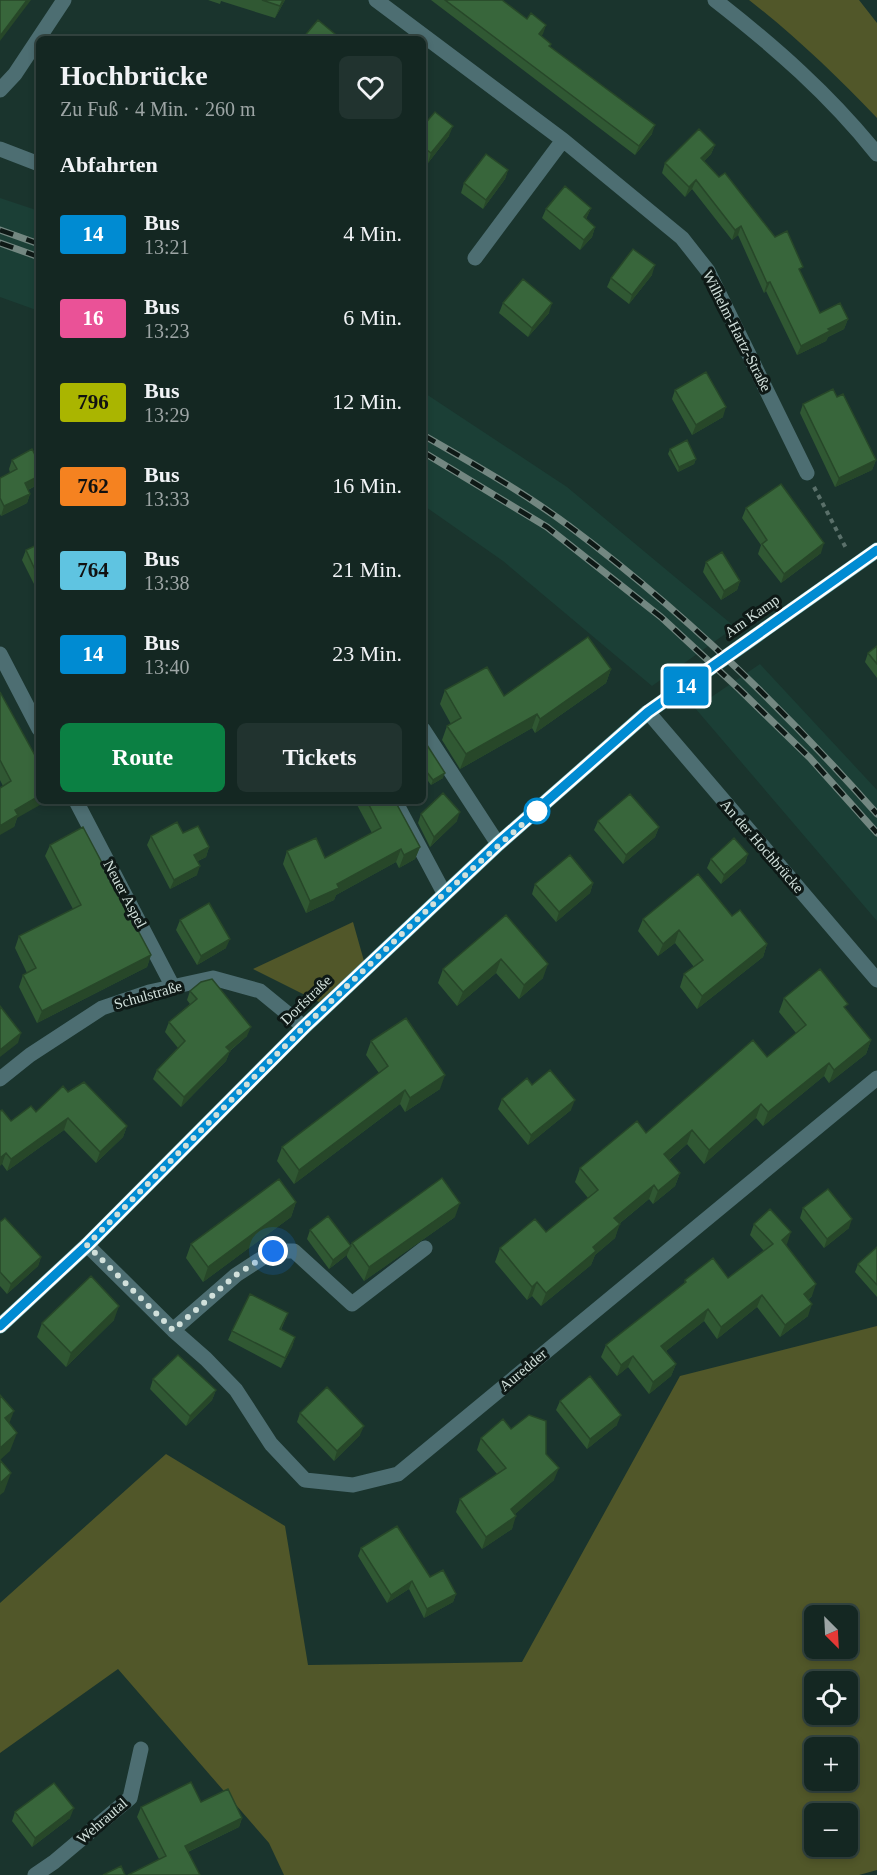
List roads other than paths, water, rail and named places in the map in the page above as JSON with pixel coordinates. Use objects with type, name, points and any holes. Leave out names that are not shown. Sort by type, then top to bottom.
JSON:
[{"type":"main road","name":"Am Kamp","points":[[648,712],[877,550]]},
{"type":"main road","name":"Dorfstraße","points":[[0,1326],[87,1245],[304,1027],[444,894],[648,712]]},
{"type":"street","points":[[40,36],[64,0]]},
{"type":"street","name":"Wilhelm-Hartz-Straße","points":[[376,0],[424,36]]},
{"type":"street","points":[[715,0],[799,69],[859,131],[877,154]]},
{"type":"street","name":"Wilhelm-Hartz-Straße","points":[[426,37],[563,140],[682,237],[708,271],[807,474]]},
{"type":"street","points":[[0,90],[15,74],[36,42]]},
{"type":"street","points":[[475,258],[563,140]]},
{"type":"street","points":[[0,149],[36,163]]},
{"type":"street","points":[[0,654],[36,723]]},
{"type":"street","name":"An der Hochbrücke","points":[[648,712],[877,980]]},
{"type":"street","points":[[426,734],[498,844]]},
{"type":"street","name":"Neuer Aspel","points":[[78,804],[173,987]]},
{"type":"street","points":[[397,804],[444,894]]},
{"type":"street","name":"Schulstraße","points":[[0,1079],[30,1055],[102,1008],[149,992],[213,978],[260,991],[304,1027]]},
{"type":"street","name":"Auredder","points":[[87,1245],[236,1390],[271,1444],[306,1480],[353,1485],[398,1474],[877,1078]]},
{"type":"street","points":[[173,1330],[236,1275],[273,1251],[294,1251],[352,1304],[425,1248]]},
{"type":"street","name":"Wehrautal","points":[[35,1875],[54,1862],[130,1798],[141,1749]]},
{"type":"railway","points":[[0,230],[36,243]]},
{"type":"railway","points":[[0,243],[36,256]]},
{"type":"railway","points":[[426,437],[552,513],[652,592],[692,626],[768,699],[877,814]]},
{"type":"railway","points":[[426,454],[547,527],[661,617],[810,758],[877,833]]}]
